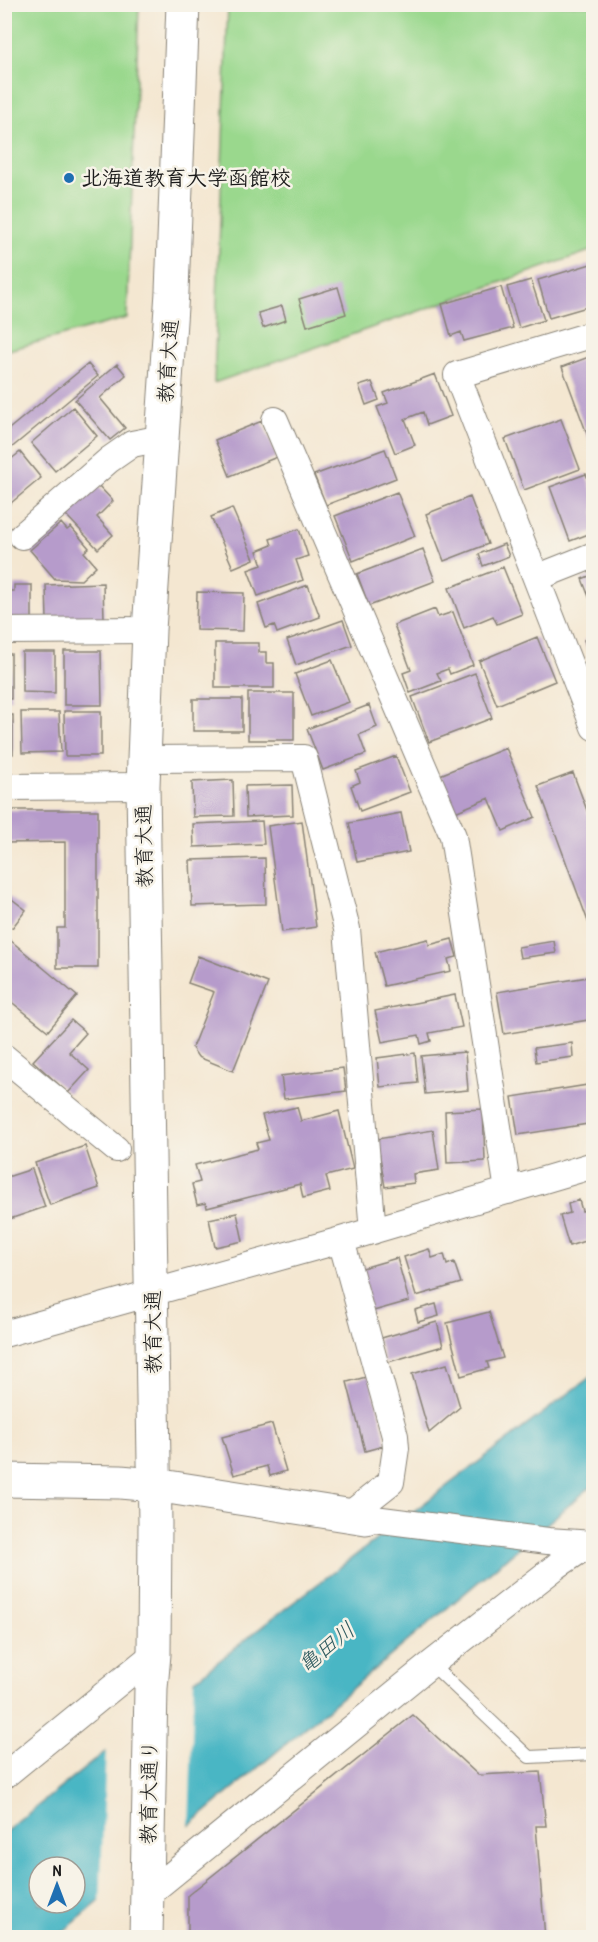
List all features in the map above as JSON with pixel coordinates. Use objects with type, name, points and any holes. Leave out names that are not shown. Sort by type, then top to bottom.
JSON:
[{"type":"street","name":"教育大通","points":[[151,1688],[154,1654],[155,1485],[143,772],[172,292],[183,4]]},
{"type":"street","points":[[594,334],[457,375],[594,727]]},
{"type":"street","points":[[275,420],[453,836],[508,1191]]},
{"type":"street","points":[[22,536],[109,460],[132,444],[162,438]]},
{"type":"street","points":[[536,578],[594,555]]},
{"type":"street","points":[[4,632],[150,630]]},
{"type":"street","points":[[4,787],[304,758],[346,929],[373,1231]]},
{"type":"street","points":[[4,1057],[116,1149]]},
{"type":"street","points":[[4,1334],[373,1231],[594,1165]]},
{"type":"street","points":[[341,1240],[395,1436],[396,1448],[391,1482],[357,1516]]},
{"type":"street","points":[[4,1480],[120,1482],[155,1485],[357,1516],[548,1541],[592,1543]]},
{"type":"street","points":[[146,1938],[147,1881],[558,1565],[592,1543]]},
{"type":"street","points":[[4,1776],[154,1654]]},
{"type":"street","name":"教育大通り","points":[[147,1881],[151,1688]]},
{"type":"lane","points":[[431,1664],[529,1757],[594,1754]]},
{"type":"green space","name":"北海道教育大学函館校","points":[[5,4],[139,5],[127,318],[5,351]]},
{"type":"green space","points":[[228,5],[593,5],[593,250],[214,383]]},
{"type":"water","name":"亀田川","points":[[593,1375],[593,1485],[87,1912],[87,1855],[27,1855],[27,1915],[83,1915],[57,1937],[5,1938],[5,1832],[269,1621]]},
{"type":"pier","points":[[194,1677],[189,1829],[100,1904],[106,1747]]},
{"type":"building","points":[[594,263],[594,305],[549,318],[538,280]]},
{"type":"building","points":[[531,280],[544,320],[519,328],[507,287]]},
{"type":"building","points":[[338,287],[346,314],[307,326],[299,299]]},
{"type":"building","points":[[501,287],[513,328],[464,341],[461,332],[451,336],[442,304]]},
{"type":"building","points":[[282,306],[286,320],[263,328],[258,313]]},
{"type":"building","points":[[594,355],[594,450],[593,450],[562,367]]},
{"type":"building","points":[[88,364],[98,376],[4,454],[4,433]]},
{"type":"building","points":[[117,364],[126,375],[100,398],[125,428],[110,440],[75,400]]},
{"type":"building","points":[[435,374],[451,416],[427,425],[423,412],[405,419],[415,445],[395,453],[377,407],[388,403],[384,393]]},
{"type":"building","points":[[372,382],[379,400],[366,405],[359,386]]},
{"type":"building","points":[[73,407],[97,436],[55,471],[31,443]]},
{"type":"building","points":[[561,419],[580,469],[524,490],[505,439]]},
{"type":"building","points":[[262,421],[277,457],[230,476],[215,440]]},
{"type":"building","points":[[385,449],[396,478],[326,505],[314,475]]},
{"type":"building","points":[[20,452],[41,478],[5,508],[5,464]]},
{"type":"building","points":[[586,474],[594,495],[594,532],[570,541],[550,487]]},
{"type":"building","points":[[98,485],[113,501],[97,517],[113,535],[98,549],[66,515]]},
{"type":"building","points":[[397,492],[415,536],[353,561],[335,516]]},
{"type":"building","points":[[470,497],[488,544],[444,561],[426,514]]},
{"type":"building","points":[[232,508],[254,559],[233,568],[211,517]]},
{"type":"building","points":[[61,523],[67,530],[71,527],[89,548],[84,552],[96,566],[81,580],[55,579],[30,550]]},
{"type":"building","points":[[299,529],[308,556],[296,560],[303,580],[258,596],[248,570],[262,565],[257,551],[272,545],[270,539]]},
{"type":"building","points":[[504,544],[509,556],[483,566],[479,554]]},
{"type":"building","points":[[423,549],[435,581],[369,606],[357,574]]},
{"type":"building","points":[[503,567],[522,614],[497,624],[493,616],[464,628],[449,588]]},
{"type":"building","points":[[594,574],[594,607],[593,607],[582,579]]},
{"type":"building","points":[[103,583],[104,619],[47,620],[46,585]]},
{"type":"building","points":[[14,585],[32,585],[32,620],[4,620],[4,591],[14,591]]},
{"type":"building","points":[[308,585],[320,617],[277,633],[274,625],[266,628],[258,604]]},
{"type":"building","points":[[197,592],[244,593],[243,631],[196,630]]},
{"type":"building","points":[[435,609],[438,617],[453,612],[473,665],[450,674],[448,669],[437,673],[441,681],[410,693],[403,673],[411,670],[394,625]]},
{"type":"building","points":[[343,620],[352,645],[296,665],[287,640]]},
{"type":"building","points":[[594,636],[594,660],[591,660],[584,640]]},
{"type":"building","points":[[537,637],[555,681],[497,705],[479,661]]},
{"type":"building","points":[[215,643],[259,643],[259,652],[266,652],[266,663],[274,663],[274,688],[215,688]]},
{"type":"building","points":[[64,651],[101,651],[102,705],[64,705]]},
{"type":"building","points":[[22,652],[55,652],[55,693],[22,692]]},
{"type":"building","points":[[4,654],[11,654],[11,699],[4,699]]},
{"type":"building","points":[[332,660],[349,702],[311,716],[295,674]]},
{"type":"building","points":[[475,673],[492,718],[429,742],[412,697]]},
{"type":"building","points":[[248,693],[294,693],[294,740],[248,740]]},
{"type":"building","points":[[193,699],[242,699],[242,731],[193,731]]},
{"type":"building","points":[[369,705],[377,727],[359,735],[366,754],[323,770],[307,729]]},
{"type":"building","points":[[64,711],[101,711],[101,756],[65,756]]},
{"type":"building","points":[[21,712],[59,712],[61,752],[22,753]]},
{"type":"building","points":[[5,715],[13,715],[13,754],[5,753]]},
{"type":"building","points":[[506,748],[535,817],[503,831],[489,798],[455,812],[440,775]]},
{"type":"building","points":[[396,756],[410,792],[360,811],[351,786],[360,782],[356,771]]},
{"type":"building","points":[[573,773],[594,829],[593,935],[538,786]]},
{"type":"building","points":[[233,780],[234,816],[193,817],[192,782]]},
{"type":"building","points":[[292,785],[293,815],[246,817],[245,786]]},
{"type":"building","points":[[4,810],[98,810],[98,968],[57,968],[57,928],[65,928],[65,842],[4,843]]},
{"type":"building","points":[[401,813],[409,852],[357,862],[349,823]]},
{"type":"building","points":[[262,821],[264,844],[194,847],[193,824]]},
{"type":"building","points":[[302,821],[316,927],[282,932],[268,826]]},
{"type":"building","points":[[265,858],[266,904],[192,906],[190,860]]},
{"type":"building","points":[[4,893],[26,910],[12,928],[4,922]]},
{"type":"building","points":[[4,935],[77,996],[48,1031],[4,996]]},
{"type":"building","points":[[428,939],[429,945],[452,939],[457,957],[448,959],[451,971],[384,986],[375,952]]},
{"type":"building","points":[[554,941],[556,953],[520,958],[518,947]]},
{"type":"building","points":[[198,956],[268,983],[233,1071],[198,1057],[192,1048],[214,992],[188,983]]},
{"type":"building","points":[[594,976],[594,1019],[504,1034],[497,992]]},
{"type":"building","points":[[455,995],[462,1027],[429,1033],[431,1041],[421,1044],[419,1035],[382,1042],[375,1011]]},
{"type":"building","points":[[71,1020],[86,1033],[69,1052],[89,1070],[68,1093],[33,1061]]},
{"type":"building","points":[[572,1043],[573,1057],[536,1062],[534,1048]]},
{"type":"building","points":[[465,1052],[468,1090],[425,1094],[421,1056]]},
{"type":"building","points":[[415,1053],[418,1083],[380,1087],[377,1058]]},
{"type":"building","points":[[343,1068],[346,1091],[284,1099],[281,1076]]},
{"type":"building","points":[[594,1084],[594,1123],[518,1135],[512,1097]]},
{"type":"building","points":[[297,1107],[301,1121],[339,1111],[353,1169],[326,1176],[330,1191],[303,1198],[300,1184],[207,1208],[206,1203],[197,1205],[192,1184],[200,1182],[195,1165],[258,1149],[256,1143],[269,1140],[262,1115]]},
{"type":"building","points":[[483,1109],[485,1161],[447,1163],[445,1111]]},
{"type":"building","points":[[433,1130],[439,1170],[413,1174],[414,1183],[385,1187],[377,1139]]},
{"type":"building","points":[[85,1146],[99,1188],[50,1205],[35,1163]]},
{"type":"building","points":[[32,1169],[45,1207],[4,1221],[4,1178]]},
{"type":"building","points":[[579,1200],[582,1211],[594,1208],[594,1247],[590,1248],[588,1240],[569,1246],[560,1216],[570,1213],[568,1204]]},
{"type":"building","points":[[237,1213],[243,1241],[215,1247],[209,1219]]},
{"type":"building","points":[[429,1249],[432,1258],[444,1254],[447,1265],[454,1262],[461,1283],[416,1296],[404,1257]]},
{"type":"building","points":[[397,1258],[409,1301],[370,1312],[359,1269]]},
{"type":"building","points":[[436,1304],[439,1316],[418,1322],[415,1310]]},
{"type":"building","points":[[489,1312],[503,1358],[487,1362],[489,1368],[461,1376],[447,1323]]},
{"type":"building","points":[[437,1322],[443,1346],[385,1363],[378,1339]]},
{"type":"building","points":[[447,1364],[460,1407],[429,1433],[412,1374]]},
{"type":"building","points":[[370,1376],[387,1445],[365,1451],[347,1382]]},
{"type":"building","points":[[272,1424],[286,1471],[270,1476],[267,1466],[234,1475],[222,1437]]},
{"type":"building","points":[[413,1715],[478,1775],[540,1772],[546,1826],[536,1826],[545,1938],[188,1938],[188,1895]]},
{"type":"place","name":"北海道教育大学函館校","points":[[69,178]]}]
